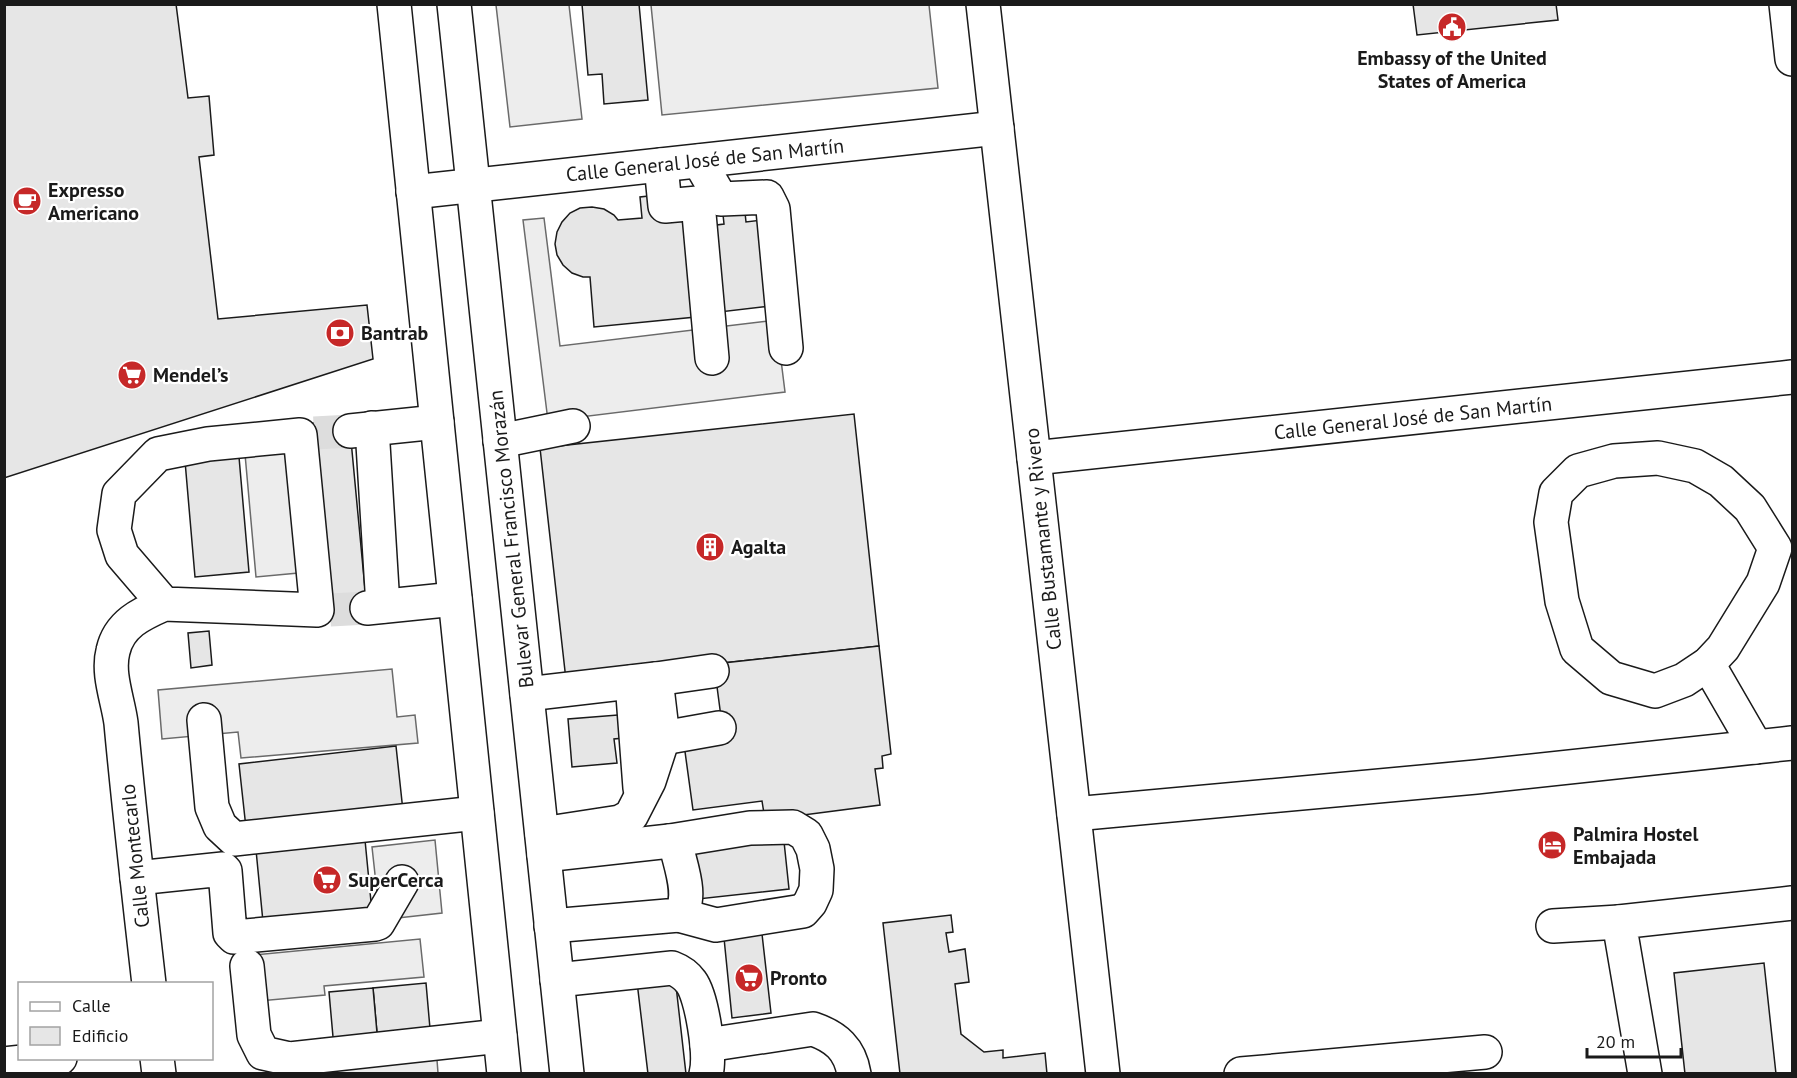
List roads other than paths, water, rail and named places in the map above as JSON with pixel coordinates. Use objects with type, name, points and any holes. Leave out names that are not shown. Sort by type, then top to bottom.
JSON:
[{"type":"street","points":[[394,4],[504,1074]]},
{"type":"street","name":"Bulevar General Francisco Morazán","points":[[454,4],[567,1074]]},
{"type":"street","name":"Calle Bustamante y Rivero","points":[[983,4],[1103,1074]]},
{"type":"street","points":[[1786,4],[1792,59]]},
{"type":"street","name":"Calle General José de San Martín","points":[[413,192],[997,128]]},
{"type":"street","points":[[699,160],[721,199],[767,197],[770,201],[773,209],[786,348]]},
{"type":"street","points":[[661,165],[665,206],[698,203],[712,358]]},
{"type":"street","name":"Calle General José de San Martín","points":[[1034,458],[1792,377]]},
{"type":"street","points":[[437,422],[361,430],[375,607],[455,599]]},
{"type":"street","points":[[500,441],[573,426]]},
{"type":"street","points":[[300,435],[317,610],[164,604],[122,555],[114,530],[119,494],[158,454],[208,444],[300,435]]},
{"type":"street","points":[[1658,458],[1695,466],[1721,482],[1750,508],[1784,547],[1723,648],[1708,664],[1684,680],[1655,691],[1611,678],[1577,650],[1562,601],[1551,522],[1556,494],[1578,471],[1614,461],[1658,458]]},
{"type":"street","name":"Calle Montecarlo","points":[[149,982],[121,728],[111,666],[113,650],[121,631],[139,615],[164,604]]},
{"type":"street","points":[[1708,664],[1756,747]]},
{"type":"street","points":[[527,694],[712,671]]},
{"type":"street","points":[[543,845],[620,822],[632,816],[648,781],[663,738],[644,680]]},
{"type":"street","points":[[641,796],[644,680]]},
{"type":"street","points":[[204,720],[212,807],[220,826],[234,839],[477,813]]},
{"type":"street","points":[[663,738],[719,728]]},
{"type":"street","points":[[1074,814],[1476,777],[1792,743]]},
{"type":"street","points":[[543,845],[670,842],[750,828],[793,827],[806,836],[813,849],[818,869],[816,890],[803,911],[716,925],[680,915],[551,926]]},
{"type":"street","points":[[670,842],[676,845],[685,888],[686,904],[680,915]]},
{"type":"street","points":[[137,878],[223,869],[230,933],[234,937],[375,924],[402,882]]},
{"type":"street","points":[[1553,926],[1619,922],[1792,903]]},
{"type":"street","points":[[1619,922],[1645,1074]]},
{"type":"street","points":[[247,966],[254,1035],[263,1053],[290,1059],[500,1036]]},
{"type":"street","points":[[557,980],[672,968],[680,971],[696,991],[706,1059],[813,1029],[842,1044],[852,1063],[854,1074]]},
{"type":"street","points":[[1241,1074],[1485,1052]]},
{"type":"street","points":[[4,1064],[49,1060]]},
{"type":"tunnel","points":[[314,433],[350,431]]},
{"type":"tunnel","points":[[330,610],[367,608]]},
{"type":"place","name":"Embassy of the United States of America","points":[[1452,27]]},
{"type":"place","name":"Expresso Americano","points":[[27,201]]},
{"type":"place","name":"Bantrab","points":[[340,333]]},
{"type":"place","name":"Mendel’s","points":[[132,375]]},
{"type":"place","name":"Agalta","points":[[710,547]]},
{"type":"place","name":"Palmira Hostel Embajada","points":[[1552,845]]},
{"type":"place","name":"SuperCerca","points":[[327,880]]},
{"type":"place","name":"Pronto","points":[[749,978]]}]
